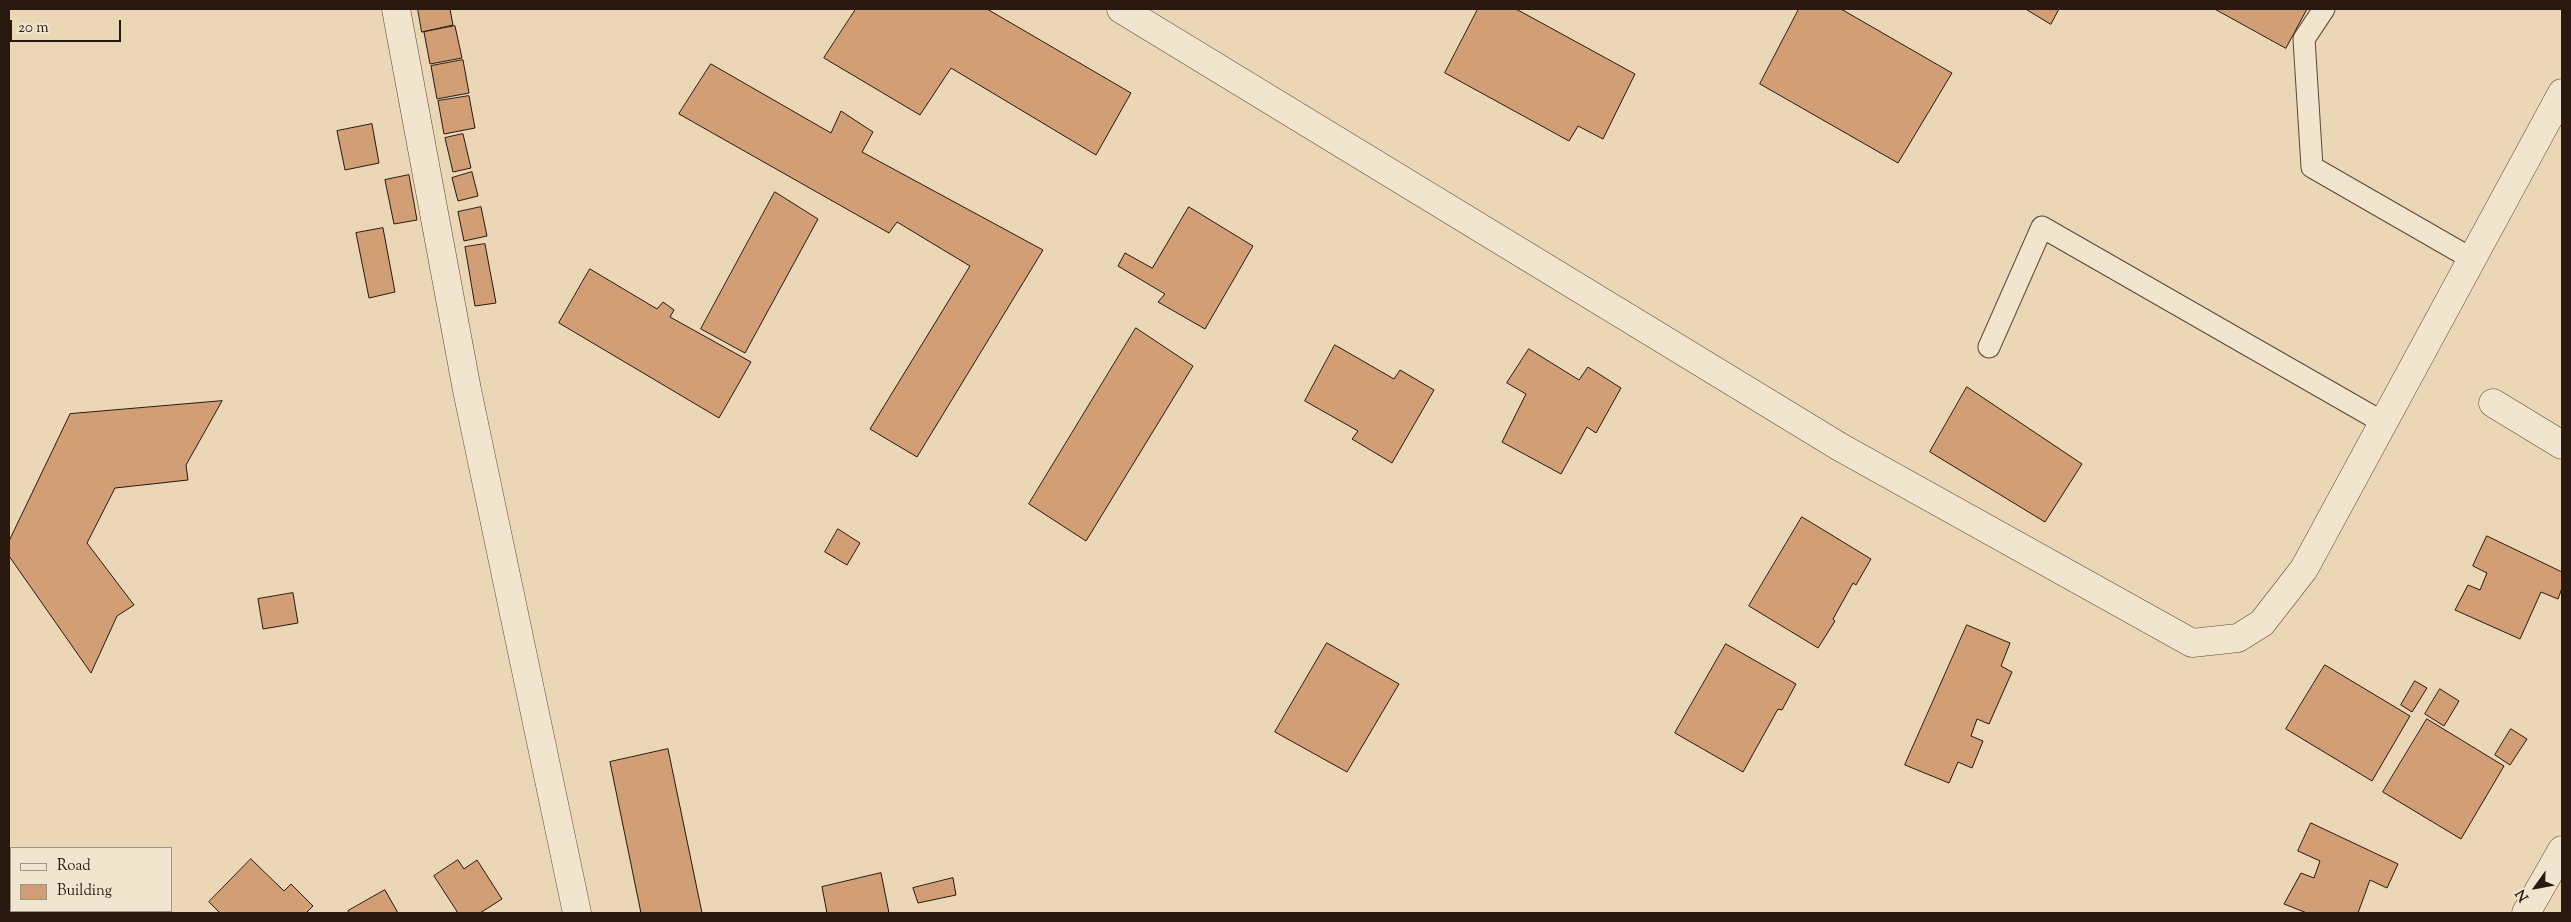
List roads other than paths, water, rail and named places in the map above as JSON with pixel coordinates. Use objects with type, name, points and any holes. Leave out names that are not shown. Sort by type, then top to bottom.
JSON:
[{"type":"street","points":[[396,9],[467,390],[577,913]]},
{"type":"street","points":[[1121,9],[1840,447],[2192,643],[2238,638],[2262,624],[2304,569],[2562,93]]},
{"type":"street","points":[[2493,404],[2562,445]]},
{"type":"street","points":[[2526,913],[2562,850]]},
{"type":"lane","points":[[2324,9],[2304,39],[2312,167],[2472,259]]},
{"type":"lane","points":[[1989,347],[2042,227],[2384,423]]}]
